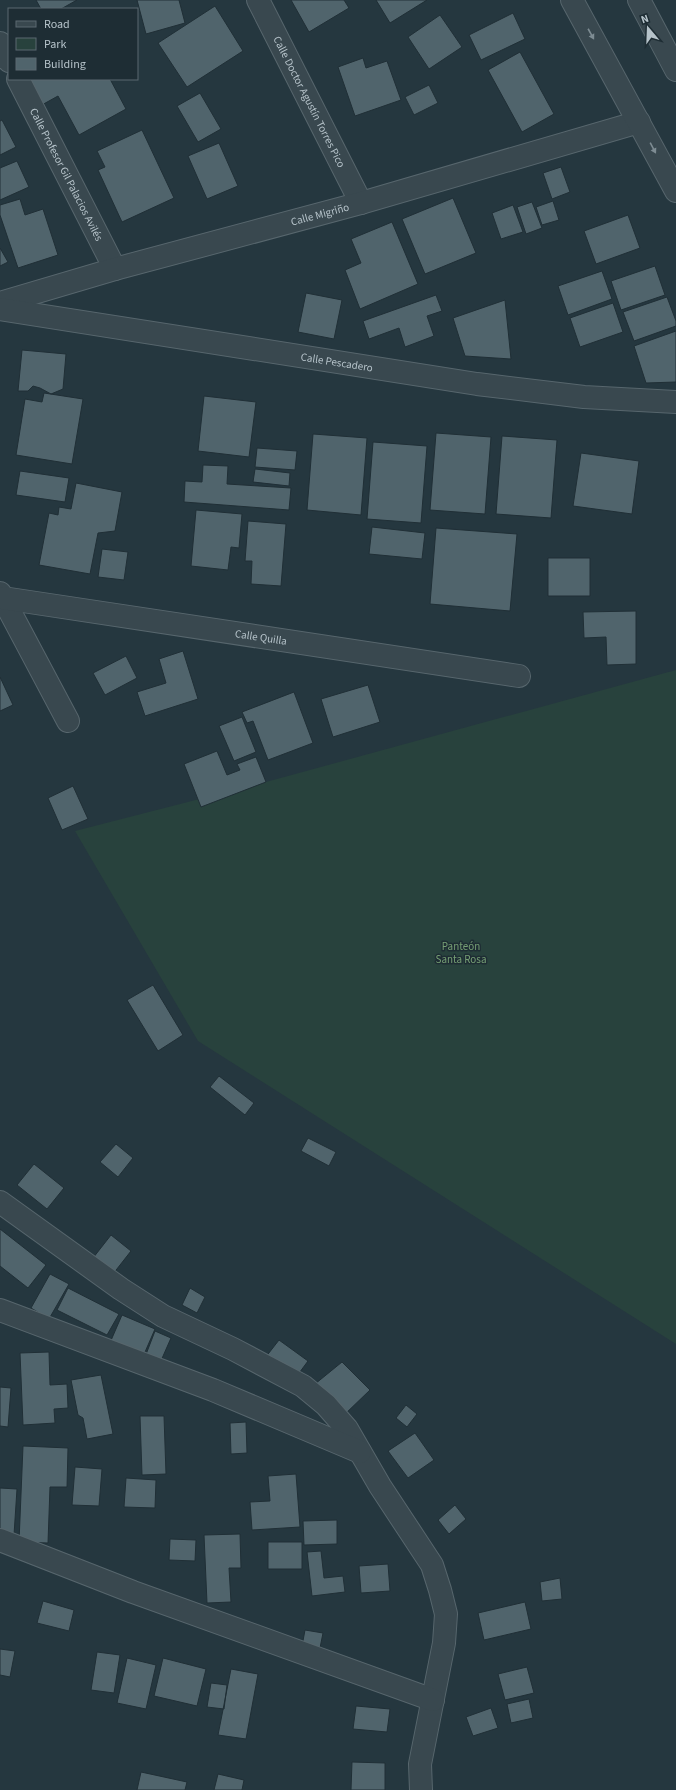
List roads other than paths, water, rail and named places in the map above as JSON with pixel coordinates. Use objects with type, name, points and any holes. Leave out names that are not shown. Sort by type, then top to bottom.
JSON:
[{"type":"street","name":"Calle Doctor Agustín Torres Pico","points":[[258,0],[361,203]]},
{"type":"street","points":[[572,0],[676,191]]},
{"type":"street","points":[[639,0],[676,70]]},
{"type":"street","points":[[0,43],[8,59]]},
{"type":"street","name":"Calle Profesor Gil Palacios Avilés","points":[[19,80],[115,269]]},
{"type":"street","name":"Calle Migriño","points":[[0,303],[115,269],[361,203],[639,122]]},
{"type":"street","name":"Calle Pescadero","points":[[0,309],[477,384],[584,396],[676,402]]},
{"type":"street","points":[[1,596],[68,721]]},
{"type":"street","name":"Calle Quilla","points":[[1,596],[519,676]]},
{"type":"street","points":[[0,1202],[121,1289],[164,1316],[233,1348],[303,1386],[326,1404],[347,1429],[380,1486],[432,1565],[446,1614],[444,1643],[420,1764],[421,1790]]},
{"type":"street","points":[[0,1310],[213,1390],[360,1452]]},
{"type":"street","points":[[0,1540],[133,1592],[433,1700]]},
{"type":"park label","name":"Panteón Santa Rosa","points":[[461,952]]}]
